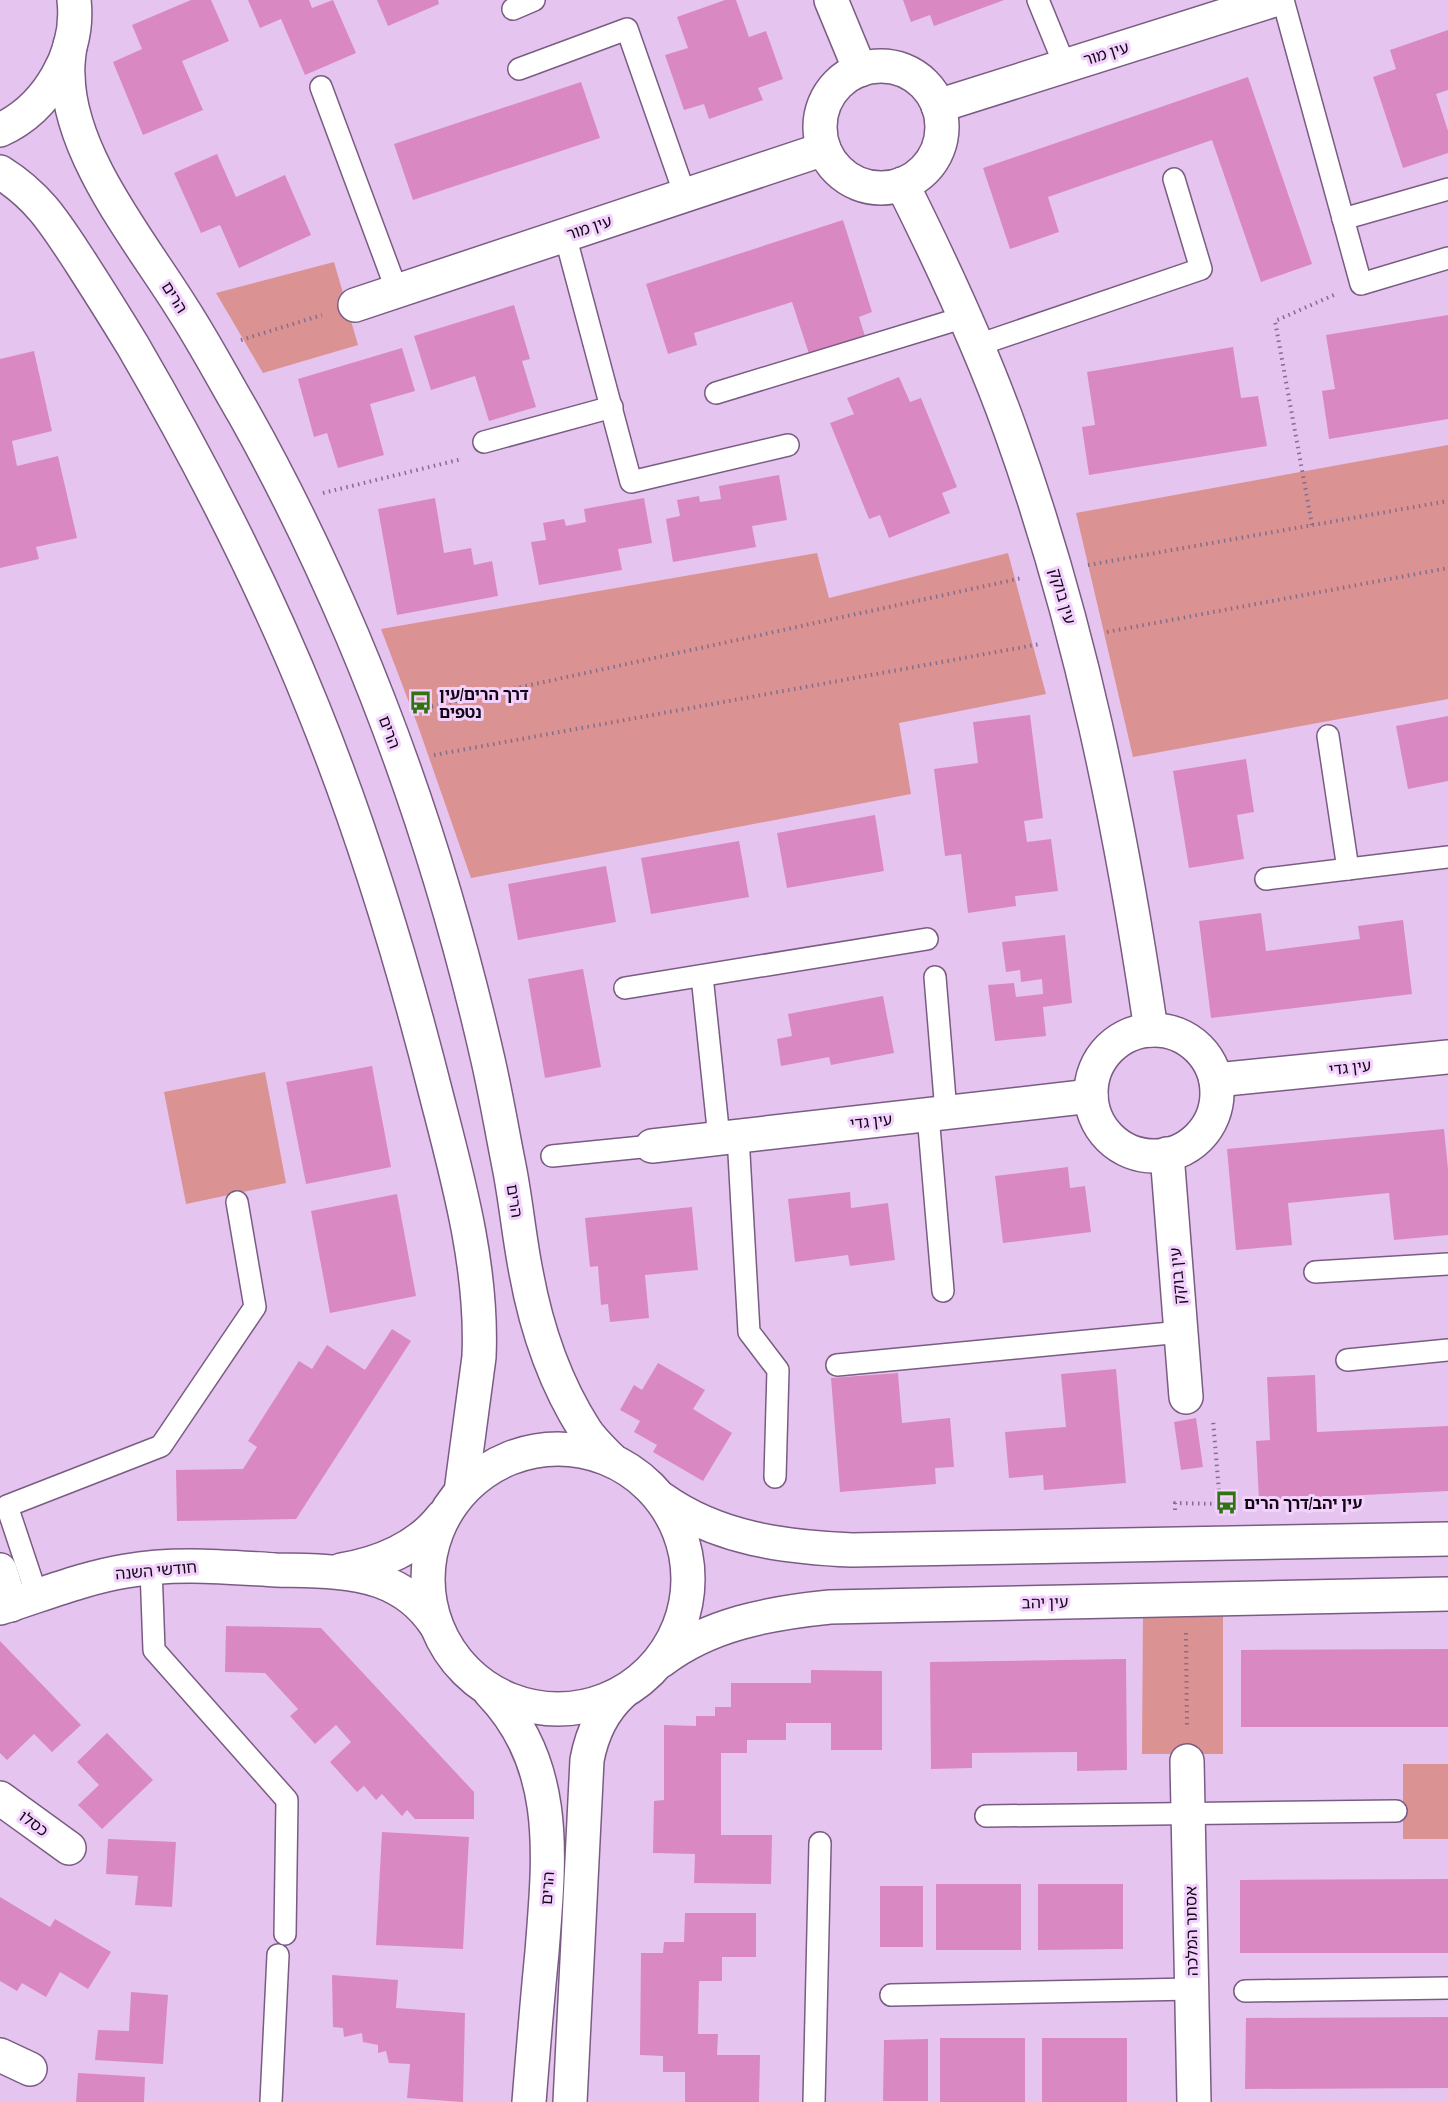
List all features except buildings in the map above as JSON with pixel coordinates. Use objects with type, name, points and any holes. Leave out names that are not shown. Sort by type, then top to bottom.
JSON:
[{"type":"street","points":[[831,0],[860,70]]},
{"type":"street","name":"עין מור","points":[[938,106],[1274,0]]},
{"type":"street","points":[[0,130],[25,115],[54,83],[64,65],[78,17]]},
{"type":"street","name":"הרים","points":[[78,17],[68,74],[74,114],[84,145],[112,199],[183,309],[247,419],[290,502],[352,636],[401,761],[434,860],[462,956],[483,1040],[509,1166],[525,1270],[536,1314],[550,1356],[577,1415],[587,1433],[610,1459]]},
{"type":"street","points":[[888,67],[906,72],[929,89],[938,106],[942,124],[940,142],[936,151],[926,168],[902,184],[875,188],[857,183],[840,173],[824,149],[821,121],[825,103],[843,80],[860,70],[888,67]]},
{"type":"street","name":"עין מור","points":[[355,305],[824,149]]},
{"type":"street","points":[[0,172],[34,197],[52,219],[113,313],[169,408],[221,506],[269,606],[313,708],[353,813],[389,921],[421,1033],[450,1148],[475,1267],[479,1312],[479,1357],[455,1500],[438,1527],[428,1566],[427,1586],[436,1625],[456,1660],[470,1676],[487,1689],[524,1705],[544,1709],[564,1709],[604,1701],[627,1689],[655,1666],[668,1649],[684,1611],[687,1592],[686,1552],[680,1532],[672,1514],[646,1482],[610,1459]]},
{"type":"street","name":"עין בוקק","points":[[902,184],[943,265],[972,331],[1010,427],[1057,571],[1103,754],[1123,851],[1151,1030]]},
{"type":"street","points":[[1151,1030],[1171,1032],[1196,1046],[1209,1061],[1216,1080],[1215,1109],[1201,1135],[1185,1148],[1157,1156],[1128,1151],[1112,1140],[1099,1124],[1091,1096],[1096,1068],[1108,1051],[1123,1038],[1151,1030]]},
{"type":"street","name":"עין גדי","points":[[1216,1080],[1448,1057]]},
{"type":"street","name":"עין גדי","points":[[652,1146],[1091,1096]]},
{"type":"street","name":"עין בוקק","points":[[1167,1154],[1186,1397]]},
{"type":"street","name":"חודשי השנה","points":[[316,1572],[350,1569],[390,1557],[425,1535],[477,1477],[494,1465],[512,1457],[531,1451],[571,1449],[591,1452],[610,1459]]},
{"type":"street","points":[[660,1497],[689,1516],[740,1536],[781,1544],[852,1550],[1448,1539]]},
{"type":"street","name":"חודשי השנה","points":[[16,1603],[103,1575],[151,1568],[200,1566],[316,1572],[356,1575],[387,1584],[416,1601],[436,1625]]},
{"type":"street","points":[[0,1570],[16,1603]]},
{"type":"street","name":"עין יהב","points":[[655,1666],[686,1644],[722,1628],[762,1617],[854,1605],[1448,1594]]},
{"type":"street","name":"הרים","points":[[487,1689],[503,1706],[531,1754],[542,1790],[548,1828],[549,1870],[529,2102]]},
{"type":"street","name":"הרים","points":[[570,2102],[587,1760],[594,1735],[604,1713],[613,1701],[627,1689]]},
{"type":"street","name":"אסתר המלכה","points":[[1187,1761],[1194,2102]]},
{"type":"street","name":"כסלו","points":[[0,1798],[69,1848]]},
{"type":"street","points":[[0,2055],[30,2069]]},
{"type":"lane","points":[[513,9],[534,0]]},
{"type":"lane","points":[[1038,0],[1065,66]]},
{"type":"lane","points":[[1283,0],[1360,284],[1448,258]]},
{"type":"lane","points":[[519,69],[627,29],[685,195]]},
{"type":"lane","points":[[321,87],[397,291]]},
{"type":"lane","points":[[716,393],[972,331],[1201,270],[1174,179]]},
{"type":"lane","points":[[1343,219],[1448,189]]},
{"type":"lane","points":[[565,235],[632,482],[788,445]]},
{"type":"lane","points":[[484,442],[612,407]]},
{"type":"lane","points":[[1328,736],[1348,869]]},
{"type":"lane","points":[[1266,879],[1448,857]]},
{"type":"lane","points":[[625,988],[927,939]]},
{"type":"lane","points":[[702,976],[728,1137],[749,1332],[778,1370],[776,1477]]},
{"type":"lane","points":[[935,977],[943,1291]]},
{"type":"lane","points":[[552,1156],[652,1146]]},
{"type":"lane","points":[[16,1603],[7,1506],[161,1446],[255,1307],[237,1202]]},
{"type":"lane","points":[[1315,1272],[1448,1264]]},
{"type":"lane","points":[[837,1365],[1181,1332]]},
{"type":"lane","points":[[1347,1360],[1448,1350]]},
{"type":"lane","points":[[151,1568],[154,1650],[287,1800],[285,1934]]},
{"type":"lane","points":[[987,1816],[1396,1810]]},
{"type":"lane","points":[[814,2102],[820,1843]]},
{"type":"lane","points":[[271,2102],[278,1955]]},
{"type":"lane","points":[[1245,1991],[1448,1988]]},
{"type":"lane","points":[[891,1995],[1192,1989]]},
{"type":"path","points":[[1312,525],[1275,321],[1360,284]]},
{"type":"path","points":[[207,351],[355,305]]},
{"type":"path","points":[[290,502],[475,456],[484,442]]},
{"type":"path","points":[[384,717],[1057,571],[1448,501]]},
{"type":"path","points":[[401,761],[1448,568]]},
{"type":"path","points":[[1172,1545],[1175,1503],[1220,1504],[1211,1393],[1186,1397]]},
{"type":"path","points":[[1185,1599],[1187,1761]]},
{"type":"shaded area","points":[[334,262],[358,345],[263,373],[216,293]]},
{"type":"shaded area","points":[[1448,445],[1448,699],[1133,757],[1076,513]]},
{"type":"shaded area","points":[[817,553],[829,598],[1008,553],[1046,694],[899,723],[911,794],[471,878],[418,726],[381,629]]},
{"type":"shaded area","points":[[265,1072],[286,1183],[186,1204],[164,1092]]},
{"type":"shaded area","points":[[1143,1611],[1223,1611],[1223,1754],[1142,1754]]},
{"type":"shaded area","points":[[1403,1764],[1448,1764],[1448,1839],[1403,1839]]},
{"type":"place","name":"דרך הרים/עין נטפים","points":[[421,703]]},
{"type":"place","name":"עין יהב/דרך הרים","points":[[1226,1503]]}]
